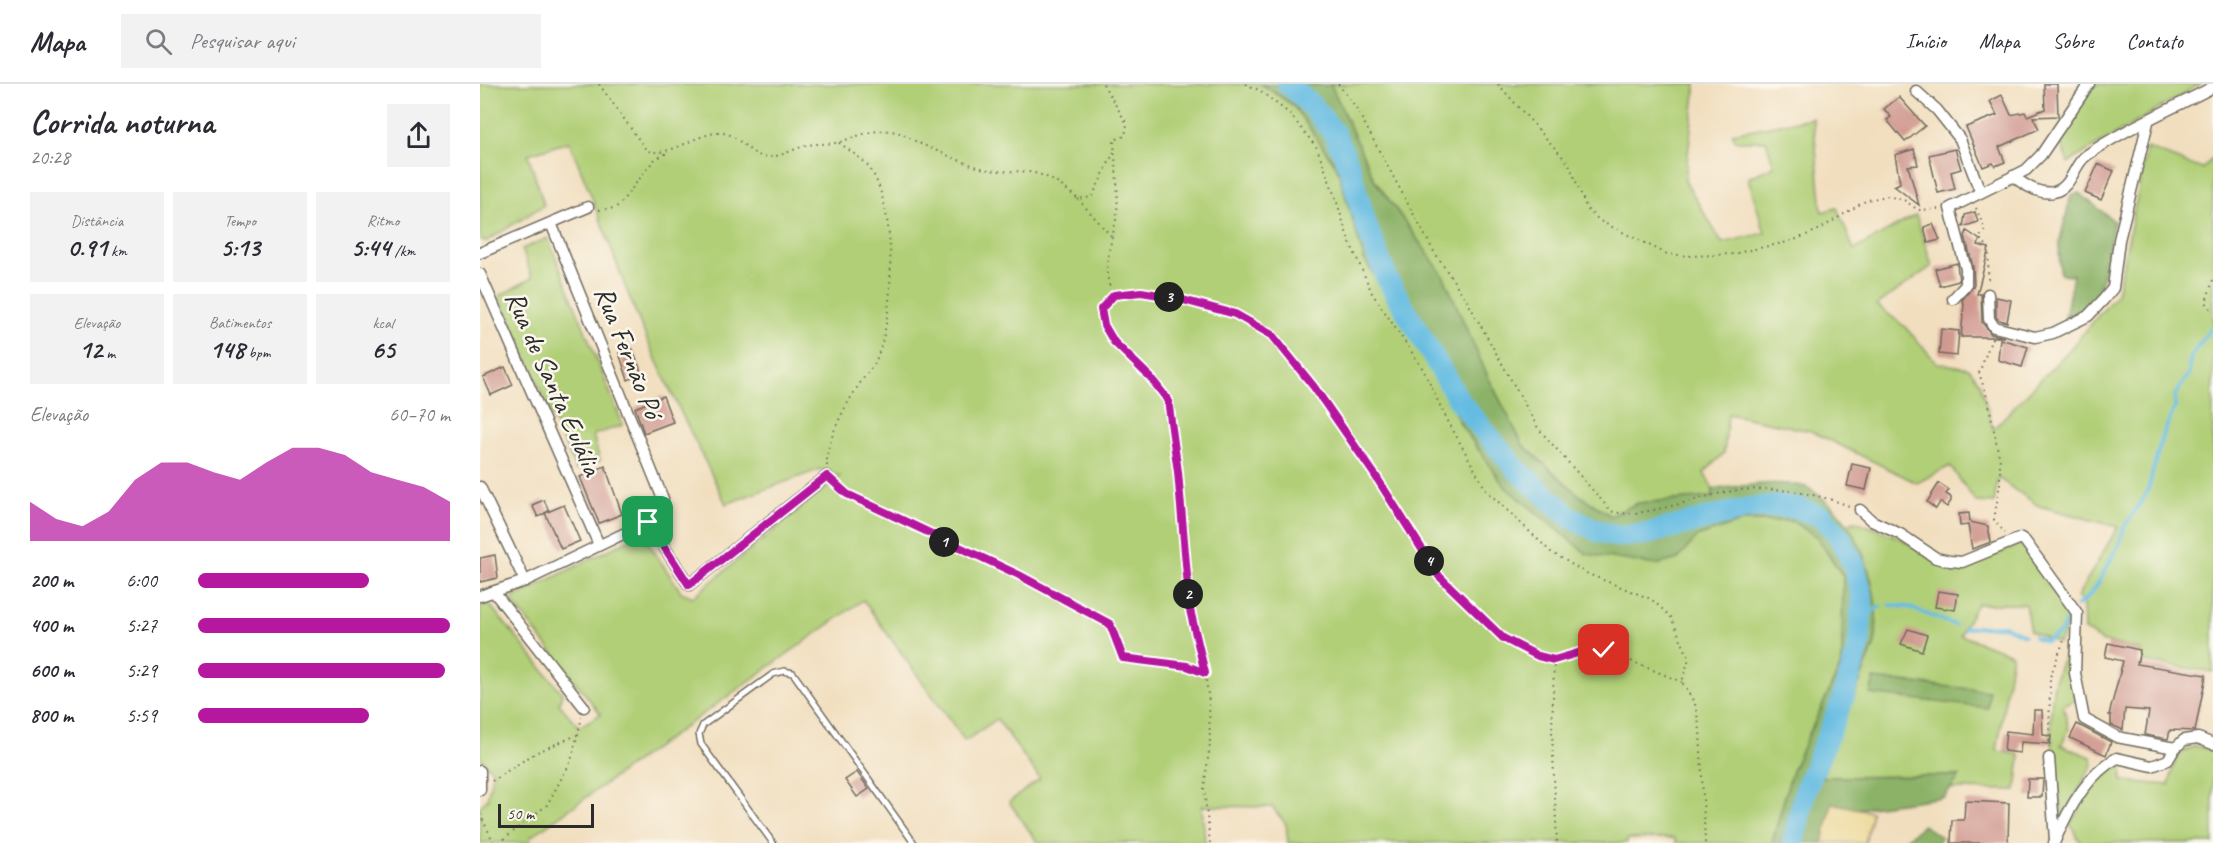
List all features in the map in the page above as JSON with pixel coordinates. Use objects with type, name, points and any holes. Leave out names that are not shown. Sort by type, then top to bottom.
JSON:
[{"type":"street","points":[[1953,299],[1966,285],[1966,269],[1950,208],[2026,170],[2041,155],[2089,84]]},
{"type":"street","points":[[2013,176],[2023,185],[2042,192],[2056,191],[2068,184],[2084,156],[2213,87]]},
{"type":"street","points":[[1916,91],[1947,121],[1960,139],[1980,191]]},
{"type":"street","points":[[1988,294],[1989,319],[1994,327],[2035,337],[2053,333],[2088,316],[2104,299],[2113,288],[2119,240],[2148,122]]},
{"type":"street","points":[[480,253],[588,207]]},
{"type":"street","name":"Rua Fernão Pó","points":[[551,223],[663,499],[659,511],[648,522]]},
{"type":"street","name":"Rua de Santa Eulália","points":[[480,274],[599,545]]},
{"type":"street","points":[[480,596],[525,581],[648,522],[689,585],[827,476]]},
{"type":"street","points":[[480,487],[525,581]]},
{"type":"street","points":[[1860,510],[1872,521],[1900,534],[1936,558],[1950,561],[1962,562],[2020,538],[2025,541],[2077,613],[2074,673],[2084,719],[2117,737],[2175,748]]},
{"type":"street","points":[[494,592],[584,707]]},
{"type":"street","points":[[2054,842],[2081,793],[2100,768],[2117,758],[2152,766],[2168,760],[2175,748],[2184,740],[2198,738],[2213,744]]},
{"type":"street","points":[[2049,758],[2054,842]]},
{"type":"street","points":[[480,771],[480,790]]},
{"type":"lane","points":[[773,843],[701,744],[699,734],[712,718],[773,674],[784,671],[793,673],[914,843]]},
{"type":"path","points":[[599,84],[647,151],[669,152]]},
{"type":"path","points":[[1103,84],[1127,124],[1125,136],[1114,140],[1117,212],[1108,248],[1110,289],[1114,295]]},
{"type":"path","points":[[1245,84],[1259,90],[1290,114],[1317,148],[1348,238],[1372,293],[1423,369],[1443,412],[1486,490],[1551,552],[1588,574],[1651,599],[1671,618],[1689,658],[1682,682]]},
{"type":"path","points":[[1338,84],[1355,106],[1422,231],[1472,310],[1516,394],[1538,428],[1611,511],[1619,515],[1638,512],[1742,489],[1804,493],[1832,499],[1860,510]]},
{"type":"path","points":[[1498,84],[1569,164],[1587,209],[1600,221],[1667,254],[1692,256],[1732,254],[1792,241],[1818,230],[1867,200],[1887,196],[1904,200],[1918,210],[1950,208]]},
{"type":"path","points":[[588,207],[593,210],[615,208],[654,160],[678,146],[720,132],[730,134],[747,149],[767,157],[809,145],[838,142],[879,131],[902,132],[920,143],[981,168],[1004,171],[1026,169],[1046,176],[1077,199],[1111,236]]},
{"type":"path","points":[[838,142],[872,170],[881,190],[891,276],[882,341],[876,362],[862,379],[830,439],[827,476],[847,494],[1019,575],[1110,624],[1123,658],[1187,666],[1205,673]]},
{"type":"path","points":[[1077,199],[1092,197],[1114,152]]},
{"type":"path","points":[[1968,197],[1977,209],[1985,230],[1979,238],[1989,248],[1988,294]]},
{"type":"path","points":[[2213,280],[2206,302],[2213,312]]},
{"type":"path","points":[[1210,843],[1204,788],[1210,744],[1205,673],[1190,610],[1178,472],[1168,400],[1150,377],[1114,342],[1104,325],[1101,309],[1114,295],[1141,292],[1172,297],[1235,314],[1272,335],[1314,387],[1375,475],[1439,576],[1503,638],[1538,656],[1554,660],[1578,653],[1604,650],[1682,682],[1695,704],[1700,730],[1705,843]]},
{"type":"path","points":[[1994,327],[1994,334],[1979,373],[1988,400],[2000,461],[2000,484],[1994,520],[2012,541]]},
{"type":"path","points":[[2049,758],[2050,677],[2064,639]]},
{"type":"path","points":[[1554,660],[1552,732],[1557,843]]},
{"type":"path","points":[[499,843],[546,805],[571,761],[584,707]]},
{"type":"path","points":[[480,790],[536,753],[577,735]]},
{"type":"path","points":[[480,814],[494,843]]},
{"type":"green space","points":[[480,84],[1261,84],[1293,105],[1337,167],[1365,259],[1426,358],[1462,426],[1505,487],[1678,559],[1696,537],[1743,521],[1792,521],[1816,536],[1843,576],[1842,663],[1792,771],[1772,843],[1676,843],[1675,838],[1627,839],[1627,843],[1288,843],[1286,824],[1272,807],[1202,806],[1205,843],[1038,843],[1009,802],[1040,779],[997,719],[965,741],[863,600],[529,838],[532,843],[480,843],[480,806],[487,800],[493,772],[480,757],[480,606],[489,604],[562,693],[559,704],[579,727],[601,714],[513,603],[513,598],[638,535],[644,537],[681,592],[693,597],[840,476],[820,469],[726,504],[643,330],[569,142],[528,154],[544,205],[487,241],[480,240]]},
{"type":"green space","points":[[1261,84],[1331,85],[1374,179],[1443,275],[1487,375],[1523,445],[1579,495],[1611,516],[1638,503],[1713,497],[1713,489],[1784,484],[1808,488],[1835,509],[1848,525],[1866,562],[1872,583],[1876,624],[1875,643],[1822,777],[1960,776],[1944,797],[1856,809],[1832,803],[1823,843],[1772,843],[1792,771],[1842,663],[1843,576],[1816,536],[1792,521],[1743,521],[1697,537],[1678,559],[1656,565],[1587,554],[1505,487],[1462,426],[1426,358],[1364,259],[1337,167],[1293,105]]},
{"type":"green space","points":[[1330,84],[1696,84],[1685,181],[1722,243],[1765,233],[1748,178],[1774,166],[1766,141],[1735,141],[1732,133],[1813,118],[1822,212],[1837,208],[1854,250],[1916,215],[1932,266],[1877,305],[1905,327],[1937,363],[1969,368],[1980,383],[1993,429],[2070,349],[2117,294],[2147,148],[2202,169],[2213,158],[2213,672],[2144,662],[2140,650],[2101,641],[2084,630],[2083,603],[2077,597],[2118,527],[2039,506],[1998,478],[1994,503],[1976,502],[1950,466],[1917,483],[1811,431],[1728,414],[1724,453],[1704,473],[1713,489],[1713,497],[1638,503],[1611,516],[1579,495],[1523,445],[1487,375],[1443,275],[1374,179]]},
{"type":"green space","points":[[2092,84],[2200,84],[2068,163],[2059,138]]},
{"type":"green space","points":[[2079,193],[2114,221],[2098,298],[2092,306],[2065,318],[2073,275],[2060,274],[2059,244],[2071,195]]},
{"type":"green space","points":[[548,238],[623,425],[593,435],[600,461],[576,470],[499,296],[532,278],[522,249]]},
{"type":"green space","points":[[1855,521],[1900,538],[1948,568],[1963,569],[2021,544],[2072,616],[2059,643],[2030,631],[2025,604],[1977,604],[1960,635],[2012,654],[1997,751],[2020,755],[2016,790],[1950,789],[1959,776],[1822,777],[1875,643],[1876,613],[1871,581],[1861,551],[1847,524]]},
{"type":"green space","points":[[2071,640],[2076,700],[2063,705],[2069,730],[2061,745],[2091,757],[2093,763],[2065,815],[2062,812],[2055,768],[2051,706],[2057,672]]},
{"type":"green space","points":[[1874,679],[1989,691],[1988,708],[1870,694]]},
{"type":"green space","points":[[2195,746],[2213,750],[2213,843],[2081,843],[2070,824],[2093,785],[2113,766],[2123,767],[2122,781],[2169,785],[2179,756]]},
{"type":"green space","points":[[1923,825],[1941,837],[1938,843],[1901,843]]},
{"type":"sand","points":[[1832,803],[1872,812],[1865,843],[1823,843]]},
{"type":"building","points":[[2044,84],[2057,84],[2058,116],[2033,117],[2039,129],[1999,147],[2005,162],[1983,167],[1966,127],[1997,115],[1990,101],[2002,95],[2011,115],[2025,112],[2027,116],[2045,109]]},
{"type":"building","points":[[1899,97],[1925,126],[1905,142],[1887,120],[1891,117],[1884,109]]},
{"type":"building","points":[[1914,149],[1918,165],[1908,166],[1919,205],[1894,186],[1900,183],[1895,155]]},
{"type":"building","points":[[1955,149],[1961,169],[1951,172],[1955,189],[1938,193],[1929,155]]},
{"type":"building","points":[[2098,164],[2114,171],[2101,200],[2085,193]]},
{"type":"building","points":[[1975,212],[1978,222],[1963,227],[1965,215]]},
{"type":"building","points":[[1933,224],[1940,240],[1928,243],[1924,227]]},
{"type":"building","points":[[1967,231],[1980,240],[1978,245],[1989,248],[1977,294],[1981,294],[1982,322],[1991,334],[2004,337],[1961,337],[1964,304],[1962,300],[1974,285],[1973,267],[1965,236]]},
{"type":"building","points":[[1957,263],[1959,281],[1940,286],[1935,269]]},
{"type":"building","points":[[1996,297],[2011,300],[2007,322],[1996,317]]},
{"type":"building","points":[[1941,329],[1959,331],[1957,356],[1939,354]]},
{"type":"building","points":[[2000,339],[2028,347],[2022,367],[1998,360]]},
{"type":"building","points":[[632,348],[642,374],[628,380],[619,353]]},
{"type":"building","points":[[505,367],[513,385],[491,395],[483,377]]},
{"type":"building","points":[[663,396],[673,422],[644,433],[635,408]]},
{"type":"building","points":[[1852,464],[1871,468],[1866,490],[1847,486]]},
{"type":"building","points":[[605,466],[622,514],[599,523],[580,477]]},
{"type":"building","points":[[1939,483],[1949,490],[1946,494],[1951,497],[1951,501],[1947,507],[1940,502],[1936,509],[1927,502]]},
{"type":"building","points":[[544,500],[549,511],[538,517],[532,505]]},
{"type":"building","points":[[564,505],[580,541],[561,549],[545,513]]},
{"type":"building","points":[[1969,513],[1970,522],[1988,526],[1991,542],[1972,549],[1968,525],[1960,526],[1959,514]]},
{"type":"building","points":[[495,555],[498,578],[480,582],[480,558]]},
{"type":"building","points":[[1938,591],[1958,594],[1955,610],[1935,607]]},
{"type":"building","points":[[1908,629],[1927,635],[1922,651],[1901,644]]},
{"type":"building","points":[[2108,643],[2140,650],[2137,664],[2206,675],[2195,731],[2170,730],[2168,739],[2145,735],[2149,711],[2125,709],[2123,730],[2111,725],[2111,715],[2109,715],[2123,661],[2105,657]]},
{"type":"building","points":[[2034,710],[2042,710],[2043,735],[2051,736],[2050,744],[2021,742],[2020,753],[2004,751],[2006,731],[2033,734]]},
{"type":"building","points":[[2077,724],[2111,742],[2106,755],[2070,738]]},
{"type":"building","points":[[857,772],[869,789],[857,797],[845,780]]},
{"type":"building","points":[[2028,779],[2043,779],[2042,797],[2027,797]]},
{"type":"building","points":[[1965,801],[2009,803],[2008,843],[1951,843],[1952,820],[1964,820]]},
{"type":"waterway","points":[[1288,84],[1313,107],[1334,133],[1348,163],[1366,225],[1387,279],[1460,402],[1517,470],[1570,517],[1598,531],[1617,536],[1645,534],[1749,508],[1778,506],[1798,508],[1823,517],[1839,536],[1854,565],[1862,597],[1859,646],[1842,701],[1805,791],[1793,843]]},
{"type":"waterway","points":[[2077,606],[2089,596],[2099,582],[2120,542],[2124,527],[2147,493],[2162,437],[2175,407],[2175,395],[2189,374],[2190,358],[2210,329]]},
{"type":"waterway","points":[[1890,605],[1908,607],[1955,625]]},
{"type":"waterway","points":[[1862,619],[1880,606]]},
{"type":"waterway","points":[[2034,637],[2046,641],[2060,633],[2069,616]]},
{"type":"waterway","points":[[1964,628],[2004,626],[2024,635]]},
{"type":"route","points":[[648,522],[689,585],[827,476],[847,494],[907,525],[1019,575],[1110,624],[1117,635],[1123,658],[1187,666],[1205,673],[1190,610],[1173,424],[1168,400],[1150,377],[1114,342],[1104,325],[1101,309],[1114,295],[1141,292],[1172,297],[1235,314],[1272,335],[1314,387],[1375,475],[1439,576],[1503,638],[1538,656],[1554,660],[1578,653],[1604,650]]}]
